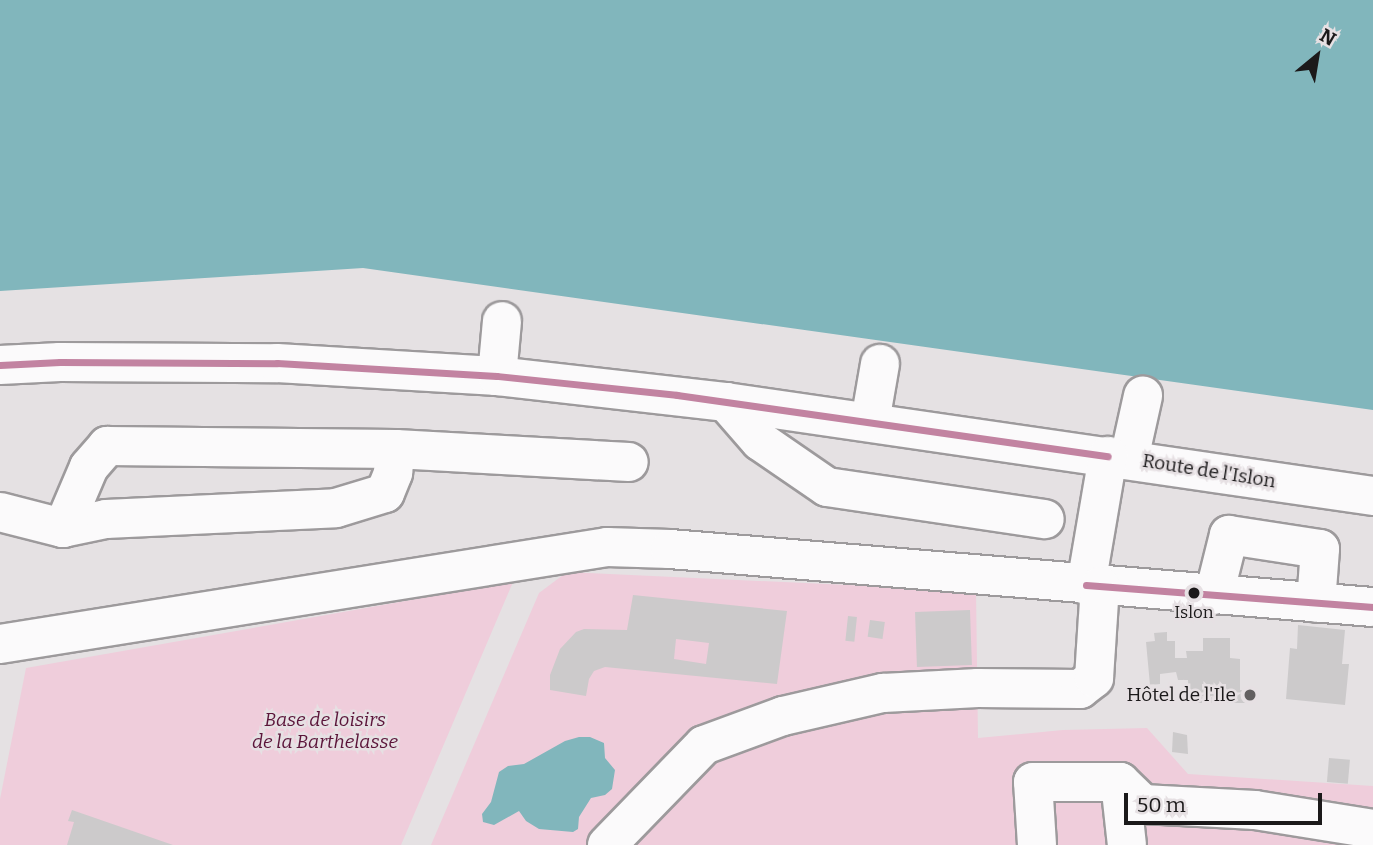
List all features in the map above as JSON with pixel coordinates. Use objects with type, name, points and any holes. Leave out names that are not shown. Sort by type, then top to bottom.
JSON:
[{"type":"street","points":[[497,376],[502,321]]},
{"type":"street","name":"Route de l'Islon","points":[[0,365],[60,362],[277,362],[497,376],[726,402],[1373,496]]},
{"type":"street","points":[[870,422],[880,365]]},
{"type":"street","points":[[607,845],[704,745],[783,716],[883,693],[978,688],[1080,689],[1094,678],[1093,585],[1118,458],[1143,396]]},
{"type":"street","points":[[726,402],[760,441],[827,487],[1045,519]]},
{"type":"street","points":[[63,528],[89,467],[107,446],[396,449],[629,462]]},
{"type":"street","points":[[0,512],[63,528],[106,519],[336,508],[385,493],[393,473],[396,449]]},
{"type":"street","points":[[1214,595],[1229,535],[1320,549],[1316,603]]},
{"type":"street","points":[[7,643],[607,547],[670,548],[1373,607]]},
{"type":"street","points":[[1037,845],[1034,782],[1120,782],[1143,804],[1255,810],[1373,829]]},
{"type":"street","points":[[1120,782],[1126,845]]},
{"type":"green space","points":[[567,572],[976,591],[978,738],[1063,730],[1147,728],[1188,774],[1373,786],[1373,845],[431,845],[539,593]]},
{"type":"green space","name":"Base de loisirs de la Barthelasse","points":[[513,582],[401,845],[0,845],[0,799],[26,668]]},
{"type":"water","points":[[0,0],[1373,0],[1373,410],[363,268],[0,291]]},
{"type":"water","points":[[590,737],[604,743],[605,758],[615,770],[612,789],[605,795],[591,798],[579,817],[578,829],[573,832],[539,829],[526,821],[519,811],[494,825],[483,822],[482,814],[491,802],[499,772],[508,766],[524,764],[565,741]]},
{"type":"building","points":[[633,595],[787,611],[777,684],[605,667],[594,671],[589,679],[586,696],[550,690],[550,675],[560,649],[576,632],[584,629],[627,630]],"holes":[[[676,639],[709,643],[706,664],[674,659]]]},
{"type":"building","points":[[970,610],[972,665],[917,667],[915,612]]},
{"type":"building","points":[[848,616],[857,617],[854,642],[845,641]]},
{"type":"building","points":[[870,620],[885,622],[882,639],[868,637]]},
{"type":"building","points":[[1298,625],[1345,630],[1342,664],[1349,664],[1345,705],[1286,699],[1290,648],[1297,649]]},
{"type":"building","points":[[1167,632],[1167,641],[1175,641],[1175,658],[1187,658],[1186,651],[1203,651],[1203,638],[1230,638],[1230,658],[1240,659],[1240,690],[1251,690],[1250,703],[1189,703],[1188,680],[1178,680],[1176,672],[1160,674],[1160,684],[1150,685],[1146,642],[1155,641],[1154,633]]},
{"type":"building","points":[[1173,732],[1187,735],[1188,754],[1172,752]]},
{"type":"building","points":[[1329,758],[1350,760],[1348,784],[1327,782]]},
{"type":"building","points":[[72,810],[173,845],[67,845],[74,822],[68,821]]},
{"type":"transit line","points":[[0,365],[60,362],[277,363],[497,376],[677,395],[1108,456]]},
{"type":"transit line","points":[[1086,585],[1373,607]]},
{"type":"place","name":"Islon","points":[[1194,593]]},
{"type":"place","name":"Hôtel de l'Ile","points":[[1250,695]]}]
